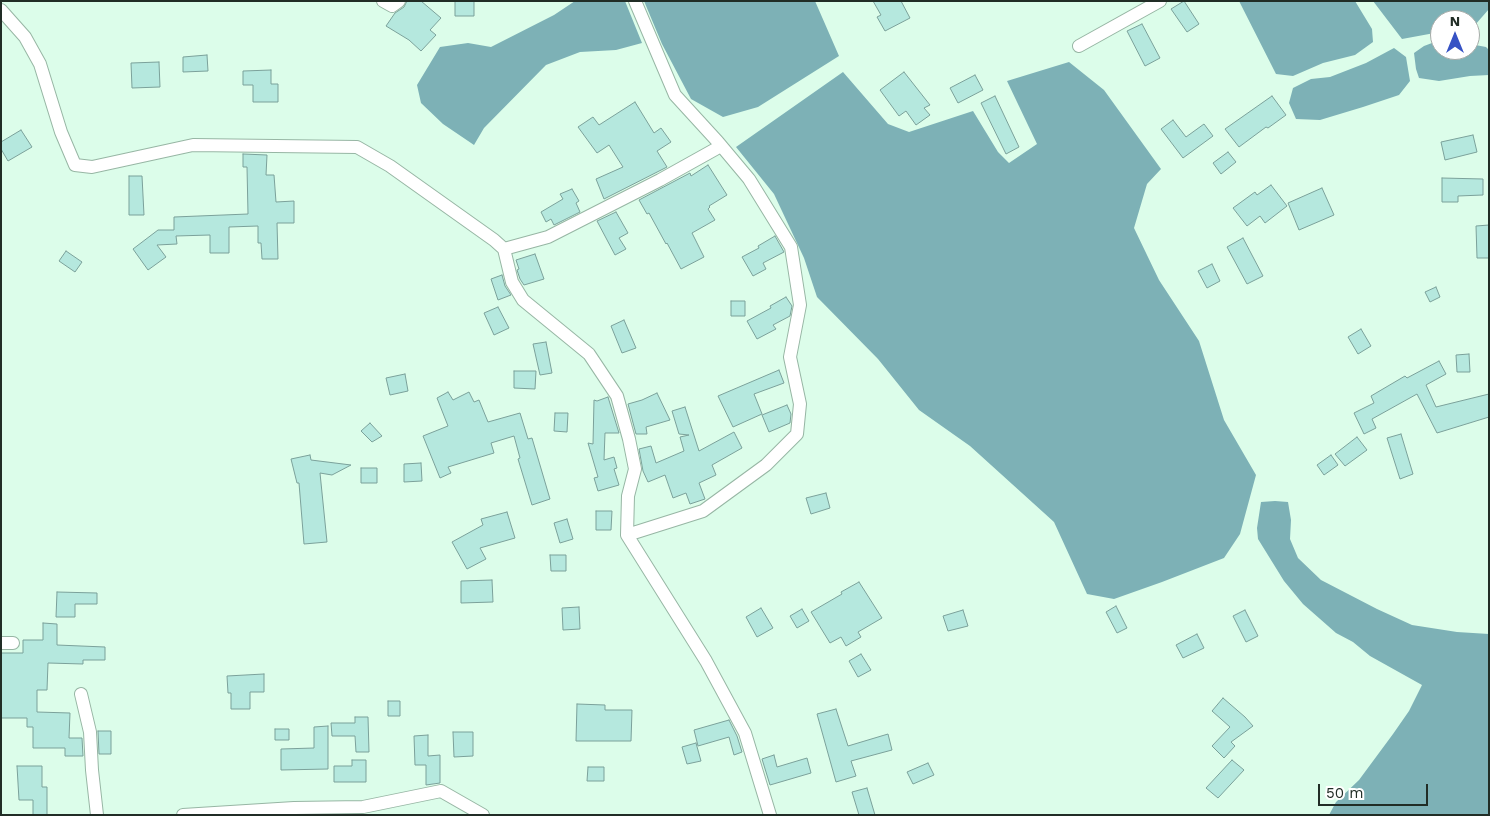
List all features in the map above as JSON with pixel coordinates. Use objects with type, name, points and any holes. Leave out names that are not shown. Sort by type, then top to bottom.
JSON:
[{"type":"street","points":[[383,1],[392,6],[399,1]]},
{"type":"street","points":[[627,535],[703,511],[766,465],[797,434],[800,404],[790,357],[800,306],[791,246],[749,179],[674,95],[635,1]]},
{"type":"street","points":[[1079,46],[1160,1]]},
{"type":"street","points":[[1,10],[25,37],[40,64],[61,132],[75,165],[92,167],[193,145],[357,147],[390,166],[504,249],[512,282],[523,300],[589,354],[618,396],[635,469],[628,496],[627,535],[706,661],[745,733],[770,815]]},
{"type":"street","points":[[504,249],[548,237],[660,180],[721,146]]},
{"type":"street","points":[[81,694],[90,732],[92,770],[98,815]]},
{"type":"street","points":[[184,815],[294,808],[363,807],[442,791],[483,815]]},
{"type":"water","points":[[575,1],[625,1],[642,43],[616,50],[580,52],[546,65],[484,128],[474,145],[443,124],[421,103],[417,85],[440,47],[468,43],[491,47],[554,15]]},
{"type":"water","points":[[644,1],[815,1],[839,56],[758,107],[723,117],[691,99],[662,44]]},
{"type":"water","points":[[1239,1],[1355,1],[1372,29],[1373,42],[1355,55],[1323,63],[1293,76],[1276,74]]},
{"type":"water","points":[[1373,1],[1489,1],[1489,9],[1480,19],[1480,10],[1430,10],[1430,34],[1402,39]]},
{"type":"water","points":[[1430,44],[1430,60],[1480,60],[1480,46],[1486,47],[1489,50],[1489,75],[1439,81],[1419,78],[1414,53]]},
{"type":"water","points":[[1394,48],[1406,57],[1410,81],[1399,95],[1320,120],[1296,119],[1289,103],[1293,88],[1311,79],[1330,77],[1366,63]]},
{"type":"water","points":[[1069,62],[1104,90],[1161,169],[1147,184],[1134,228],[1159,280],[1199,341],[1224,420],[1256,475],[1240,534],[1224,558],[1114,599],[1087,594],[1054,522],[970,446],[919,410],[878,359],[817,297],[804,258],[774,194],[736,147],[843,72],[888,124],[909,132],[973,111],[998,152],[1009,163],[1037,144],[1007,81]]},
{"type":"water","points":[[1261,502],[1288,502],[1291,520],[1290,539],[1298,558],[1321,580],[1412,625],[1457,632],[1489,634],[1489,815],[1329,815],[1336,802],[1359,780],[1393,734],[1409,711],[1422,685],[1370,656],[1353,642],[1336,633],[1303,604],[1284,581],[1258,539],[1257,528]]},
{"type":"building","points":[[407,1],[421,1],[441,18],[430,30],[436,35],[421,51],[409,40],[386,26],[395,13],[404,7]]},
{"type":"building","points":[[455,1],[474,1],[474,16],[455,16]]},
{"type":"building","points":[[873,1],[901,1],[910,18],[885,31],[877,17],[881,15]]},
{"type":"building","points":[[1184,1],[1199,24],[1187,32],[1171,9]]},
{"type":"building","points":[[1142,24],[1160,58],[1145,66],[1127,31]]},
{"type":"building","points":[[207,55],[208,71],[183,72],[183,57]]},
{"type":"building","points":[[159,62],[160,87],[132,88],[131,63]]},
{"type":"building","points":[[271,70],[271,84],[278,84],[278,102],[253,102],[253,85],[243,85],[243,71]]},
{"type":"building","points":[[904,72],[930,105],[924,108],[930,115],[916,125],[906,111],[899,116],[880,90]]},
{"type":"building","points":[[975,75],[983,90],[958,103],[950,88]]},
{"type":"building","points":[[995,96],[1019,147],[1006,154],[981,103]]},
{"type":"building","points":[[1272,96],[1286,115],[1239,147],[1225,129]]},
{"type":"building","points":[[635,102],[654,133],[661,128],[671,142],[657,151],[667,167],[604,199],[596,179],[623,167],[609,145],[597,153],[578,127],[593,117],[599,125]]},
{"type":"building","points":[[1173,120],[1186,137],[1204,124],[1213,136],[1183,158],[1161,129]]},
{"type":"building","points":[[21,130],[32,147],[8,161],[1,149],[1,142]]},
{"type":"building","points":[[1473,135],[1477,152],[1445,160],[1441,142]]},
{"type":"building","points":[[1228,152],[1236,162],[1221,174],[1213,163]]},
{"type":"building","points":[[243,154],[267,155],[266,175],[274,175],[276,202],[294,201],[294,223],[277,223],[278,259],[262,259],[261,243],[258,243],[258,226],[229,227],[229,253],[210,253],[210,235],[176,236],[177,244],[157,245],[166,257],[148,270],[133,249],[158,230],[174,230],[174,217],[248,214],[247,167],[243,167]]},
{"type":"building","points":[[708,165],[727,195],[709,206],[708,209],[715,220],[692,233],[704,257],[681,269],[649,213],[647,214],[639,200],[690,173],[691,176]]},
{"type":"building","points":[[129,176],[142,176],[144,215],[129,215]]},
{"type":"building","points":[[1442,178],[1483,179],[1483,195],[1458,196],[1458,202],[1442,202]]},
{"type":"building","points":[[1271,185],[1287,206],[1265,223],[1260,216],[1247,226],[1233,208],[1255,192],[1257,195]]},
{"type":"building","points":[[1322,188],[1334,215],[1299,230],[1288,203]]},
{"type":"building","points":[[572,189],[579,201],[576,203],[580,212],[554,225],[551,219],[546,222],[541,212],[563,199],[560,194]]},
{"type":"building","points":[[616,212],[628,233],[619,238],[626,249],[615,255],[597,221]]},
{"type":"building","points":[[1489,225],[1489,258],[1477,258],[1476,226]]},
{"type":"building","points":[[775,236],[784,252],[763,263],[766,269],[753,276],[742,257],[759,248],[758,246]]},
{"type":"building","points":[[1243,238],[1263,276],[1247,284],[1227,247]]},
{"type":"building","points":[[66,251],[82,262],[75,272],[59,261]]},
{"type":"building","points":[[535,254],[544,279],[524,285],[517,270],[519,269],[516,260]]},
{"type":"building","points":[[1212,264],[1220,281],[1207,288],[1198,271]]},
{"type":"building","points":[[502,275],[505,286],[511,295],[498,300],[491,279]]},
{"type":"building","points":[[1436,287],[1440,297],[1430,302],[1425,292]]},
{"type":"building","points":[[786,297],[792,306],[790,316],[773,325],[776,329],[757,339],[747,321],[771,308],[770,306]]},
{"type":"building","points":[[731,301],[745,301],[745,316],[731,316]]},
{"type":"building","points":[[498,307],[509,328],[494,335],[484,313]]},
{"type":"building","points":[[624,320],[636,348],[622,353],[611,326]]},
{"type":"building","points":[[1361,329],[1371,346],[1358,354],[1348,337]]},
{"type":"building","points":[[546,342],[552,373],[540,375],[533,344]]},
{"type":"building","points":[[1469,354],[1470,372],[1457,372],[1456,355]]},
{"type":"building","points":[[1439,361],[1446,374],[1426,385],[1436,407],[1489,394],[1489,417],[1437,433],[1417,394],[1372,419],[1376,428],[1364,434],[1354,413],[1374,403],[1371,396],[1405,376],[1407,378]]},
{"type":"building","points":[[779,370],[784,383],[754,394],[762,414],[733,427],[718,396]]},
{"type":"building","points":[[514,371],[536,371],[535,389],[514,388]]},
{"type":"building","points":[[405,374],[408,391],[390,395],[386,378]]},
{"type":"building","points":[[448,392],[453,400],[469,392],[474,402],[479,400],[488,422],[520,413],[528,439],[532,438],[550,499],[532,505],[518,459],[520,458],[514,436],[491,443],[494,453],[448,467],[451,473],[440,478],[423,436],[448,426],[437,398]]},
{"type":"building","points":[[657,393],[670,420],[646,427],[647,434],[636,434],[628,404]]},
{"type":"building","points":[[608,397],[619,433],[605,433],[604,460],[614,457],[617,468],[614,469],[619,485],[598,491],[594,478],[598,477],[588,443],[593,444],[594,400],[597,401]]},
{"type":"building","points":[[787,405],[791,414],[790,423],[769,432],[762,415]]},
{"type":"building","points":[[685,407],[699,451],[734,432],[742,448],[712,465],[716,475],[699,483],[705,499],[690,504],[686,493],[673,498],[665,475],[648,482],[643,471],[639,449],[651,446],[656,463],[684,451],[680,437],[689,435],[679,434],[672,411]]},
{"type":"building","points":[[555,413],[568,413],[567,432],[554,431]]},
{"type":"building","points":[[370,423],[382,436],[372,442],[361,431]]},
{"type":"building","points":[[1401,434],[1413,474],[1400,479],[1387,438]]},
{"type":"building","points":[[1357,437],[1367,450],[1345,466],[1335,454]]},
{"type":"building","points":[[310,455],[311,460],[351,465],[332,475],[320,473],[327,542],[304,544],[299,483],[297,483],[291,459]]},
{"type":"building","points":[[1331,455],[1338,465],[1324,475],[1317,465]]},
{"type":"building","points":[[421,463],[422,481],[404,482],[404,464]]},
{"type":"building","points":[[361,468],[377,468],[377,483],[361,483]]},
{"type":"building","points":[[826,493],[830,508],[811,514],[806,498]]},
{"type":"building","points":[[596,511],[612,511],[611,530],[596,530]]},
{"type":"building","points":[[507,512],[515,538],[480,548],[486,559],[467,569],[452,542],[483,525],[481,519]]},
{"type":"building","points":[[567,519],[573,539],[560,543],[554,523]]},
{"type":"building","points":[[550,555],[566,555],[566,571],[551,571]]},
{"type":"building","points":[[492,580],[493,602],[461,603],[461,581]]},
{"type":"building","points":[[859,582],[882,618],[858,632],[861,637],[846,646],[841,637],[830,643],[811,612]]},
{"type":"building","points":[[57,592],[97,593],[97,604],[75,604],[75,617],[56,617]]},
{"type":"building","points":[[1116,606],[1127,628],[1117,633],[1106,612]]},
{"type":"building","points":[[579,607],[580,629],[563,630],[562,608]]},
{"type":"building","points":[[761,608],[773,628],[757,637],[746,617]]},
{"type":"building","points":[[802,609],[809,621],[797,628],[790,616]]},
{"type":"building","points":[[963,610],[968,626],[948,631],[943,616]]},
{"type":"building","points":[[1245,610],[1258,636],[1246,642],[1233,616]]},
{"type":"building","points":[[43,623],[57,624],[57,645],[105,647],[105,660],[83,660],[83,664],[48,663],[47,690],[37,690],[37,712],[70,713],[69,738],[82,738],[83,756],[65,756],[65,748],[33,748],[33,727],[27,727],[27,718],[1,718],[1,653],[23,653],[23,640],[43,640]]},
{"type":"building","points":[[1197,634],[1204,648],[1183,658],[1176,645]]},
{"type":"building","points":[[861,654],[871,670],[858,677],[849,661]]},
{"type":"building","points":[[264,674],[264,692],[250,692],[250,709],[231,709],[231,693],[228,693],[227,676]]},
{"type":"building","points":[[1223,698],[1253,726],[1231,742],[1235,746],[1224,758],[1212,746],[1230,727],[1212,711]]},
{"type":"building","points":[[388,701],[400,701],[400,716],[388,716]]},
{"type":"building","points":[[577,704],[605,705],[605,710],[632,710],[631,741],[576,741]]},
{"type":"building","points":[[836,709],[848,746],[888,734],[892,750],[851,761],[856,776],[836,782],[817,714]]},
{"type":"building","points":[[355,717],[368,717],[369,752],[356,752],[355,736],[332,736],[331,723],[355,723]]},
{"type":"building","points":[[729,720],[742,752],[734,755],[729,737],[698,746],[694,730]]},
{"type":"building","points":[[328,726],[328,769],[281,770],[281,749],[314,748],[314,727]]},
{"type":"building","points":[[275,729],[289,729],[289,740],[275,740]]},
{"type":"building","points":[[98,731],[111,731],[111,754],[99,754]]},
{"type":"building","points":[[453,732],[473,732],[473,756],[454,757]]},
{"type":"building","points":[[428,735],[428,756],[440,755],[440,783],[426,785],[426,765],[415,765],[414,736]]},
{"type":"building","points":[[696,743],[701,761],[687,764],[682,747]]},
{"type":"building","points":[[774,755],[777,767],[807,758],[811,773],[770,785],[762,759]]},
{"type":"building","points":[[352,760],[366,760],[366,782],[334,782],[334,766],[352,766]]},
{"type":"building","points":[[1232,760],[1244,770],[1218,798],[1206,788]]},
{"type":"building","points":[[928,763],[934,775],[913,784],[907,772]]},
{"type":"building","points":[[17,766],[42,766],[42,787],[47,787],[47,815],[33,815],[33,800],[19,800]]},
{"type":"building","points":[[588,767],[604,767],[604,781],[587,781]]},
{"type":"building","points":[[867,788],[875,815],[859,815],[852,792]]}]
